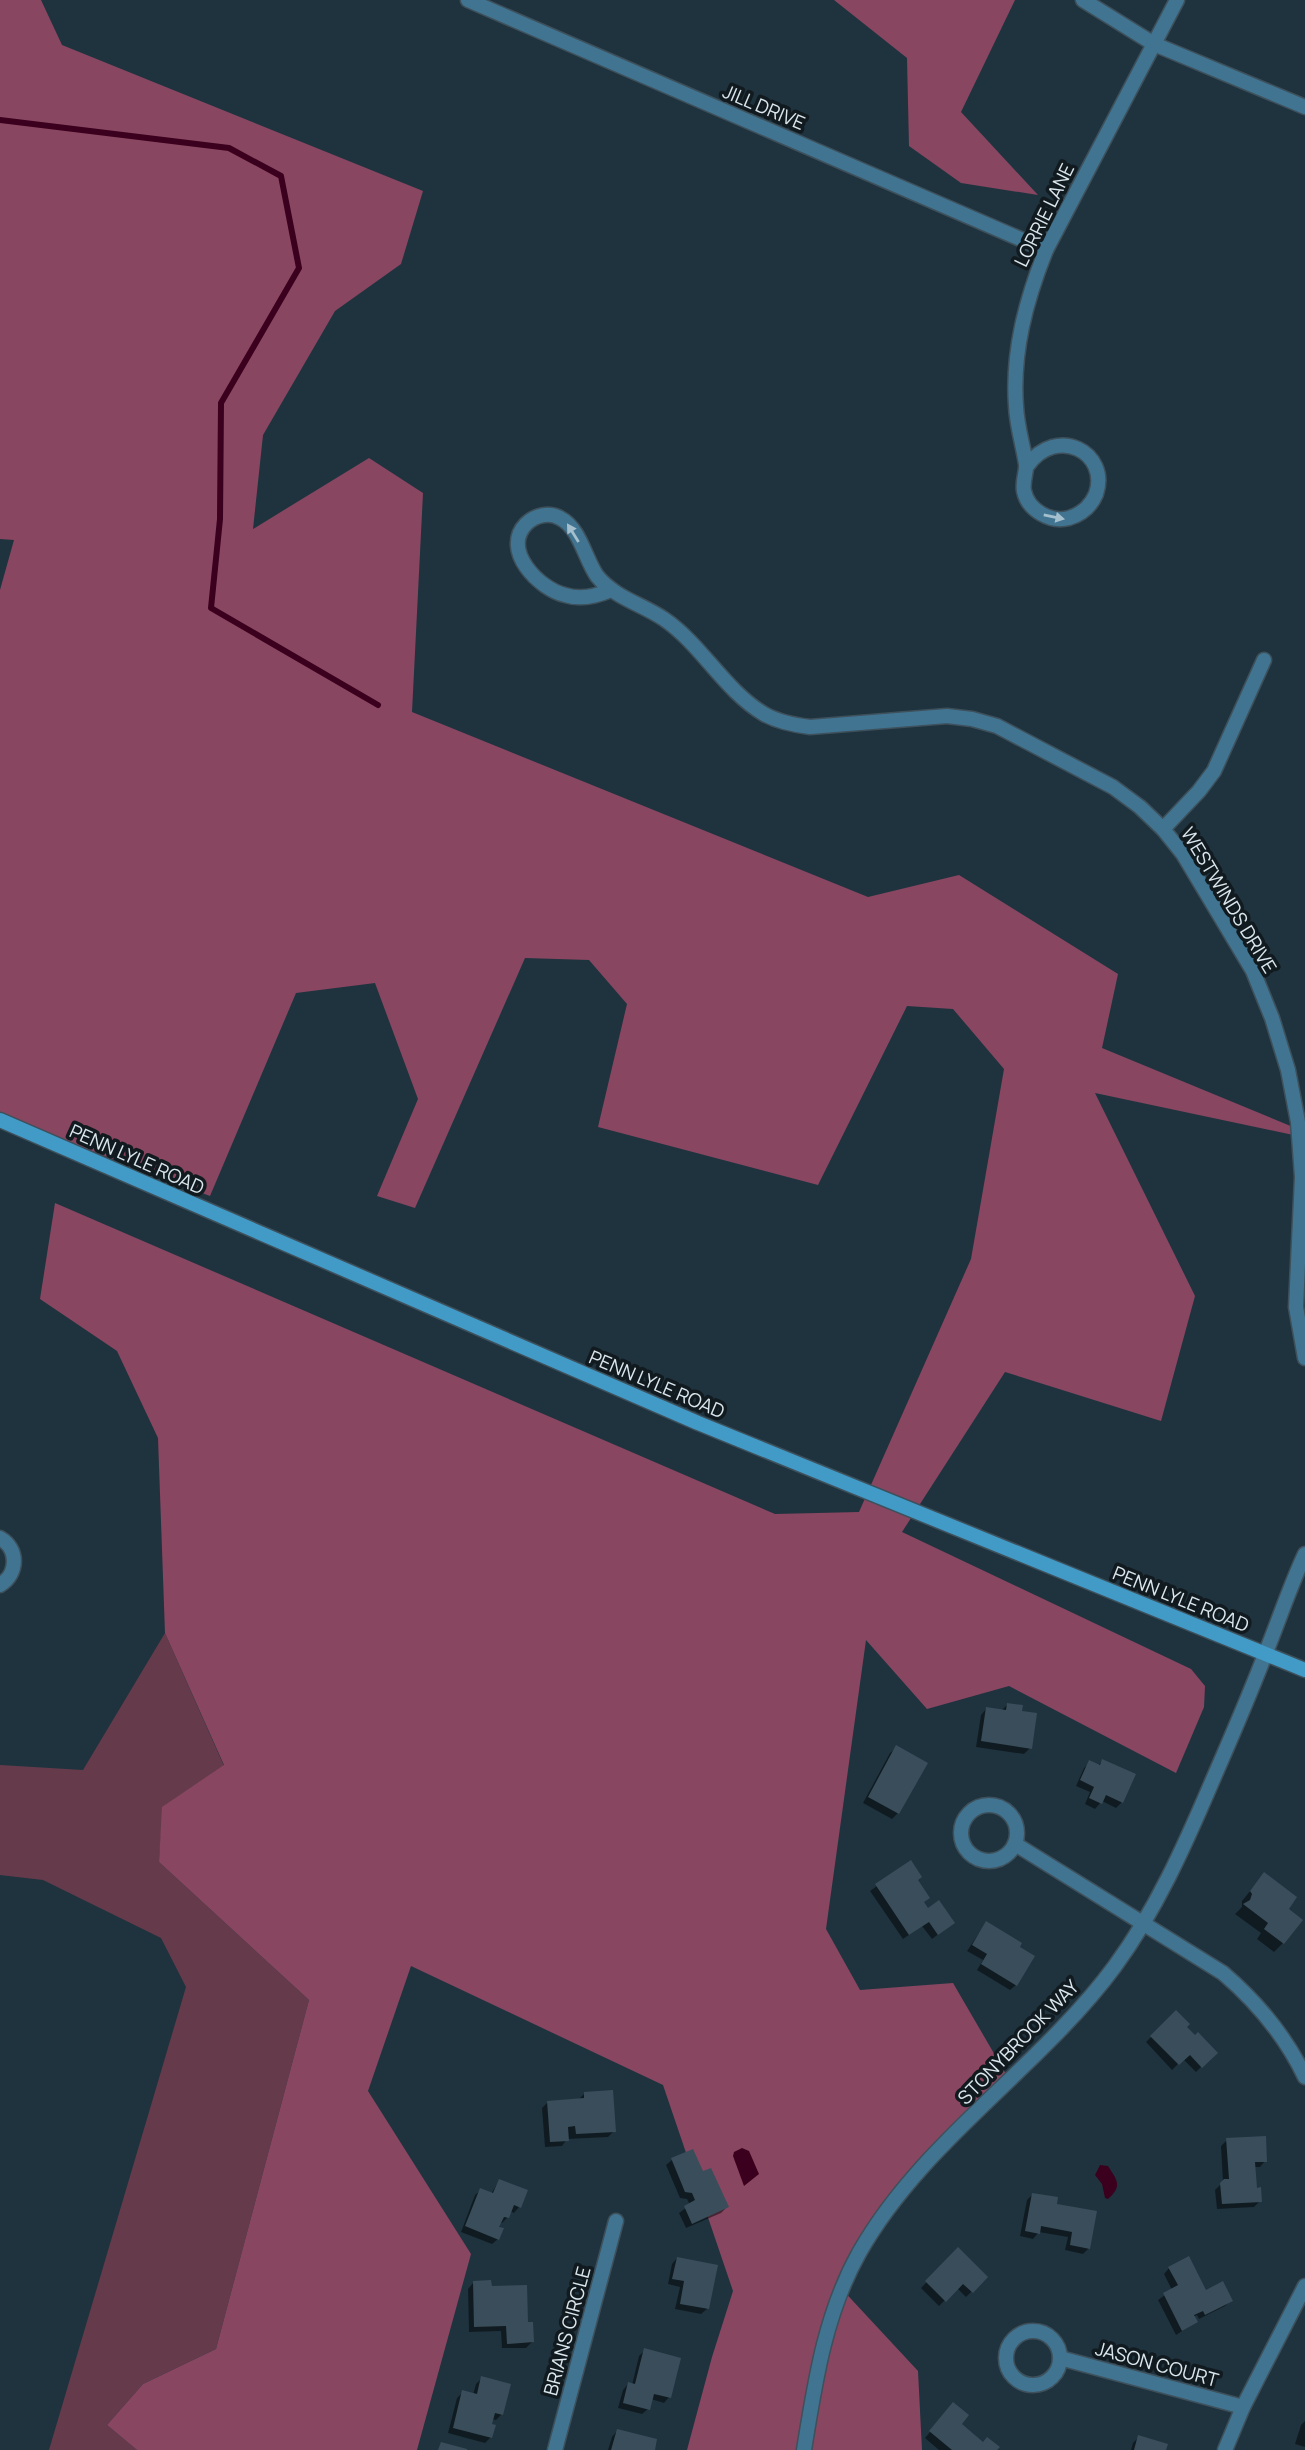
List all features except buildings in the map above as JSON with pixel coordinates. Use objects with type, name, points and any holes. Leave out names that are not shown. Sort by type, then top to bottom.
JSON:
[{"type":"street","name":"JILL DRIVE","points":[[468,0],[1045,250]]},
{"type":"street","points":[[1083,0],[1154,44],[1305,107]]},
{"type":"street","name":"LORRIE LANE","points":[[1027,466],[1034,455],[1043,449],[1060,444],[1077,448],[1089,457],[1096,469],[1096,494],[1089,506],[1066,519],[1052,518],[1040,513],[1030,503],[1024,491],[1023,477],[1027,466],[1020,444],[1016,405],[1016,371],[1021,326],[1045,250],[1177,0]]},
{"type":"street","points":[[537,517],[559,517],[569,525],[597,575],[611,590],[585,597],[566,596],[549,590],[535,579],[526,567],[518,548],[520,532],[527,523],[537,517]]},
{"type":"street","name":"WESTWINDS DRIVE","points":[[611,590],[663,618],[684,635],[746,701],[766,715],[787,724],[810,727],[947,716],[997,726],[1114,787],[1163,829],[1182,853],[1253,971],[1272,1018],[1288,1070],[1301,1121],[1302,1177],[1296,1307],[1305,1358]]},
{"type":"street","points":[[1163,829],[1199,791],[1213,771],[1264,660]]},
{"type":"street","name":"PENN LYLE ROAD","points":[[0,1120],[698,1423],[1305,1670]]},
{"type":"street","points":[[0,1538],[10,1547],[15,1559],[10,1576],[0,1585]]},
{"type":"street","points":[[1266,1654],[1305,1554]]},
{"type":"street","name":"STONYBROOK WAY","points":[[804,2450],[829,2325],[859,2253],[911,2180],[1083,2005],[1115,1966],[1143,1923],[1185,1846],[1266,1654]]},
{"type":"street","points":[[1015,1844],[1223,1973],[1251,1997],[1275,2024],[1305,2077]]},
{"type":"street","name":"BRIANS CIRCLE","points":[[555,2450],[616,2221]]},
{"type":"street","points":[[1225,2450],[1243,2407],[1305,2286]]},
{"type":"street","name":"JASON COURT","points":[[1060,2358],[1243,2407]]},
{"type":"shaded area","points":[[0,0],[41,0],[62,45],[423,191],[401,264],[335,311],[263,435],[253,529],[369,458],[423,493],[412,712],[868,897],[959,875],[1118,974],[1102,1048],[1305,1132],[1298,1136],[1095,1093],[1195,1296],[1161,1421],[1005,1372],[902,1532],[1191,1669],[1205,1686],[1204,1707],[1176,1773],[1009,1686],[927,1709],[866,1640],[826,1929],[860,1990],[953,1983],[1010,2081],[905,2186],[839,2286],[918,2371],[922,2450],[687,2450],[733,2291],[663,2085],[411,1966],[368,2091],[471,2254],[417,2450],[137,2450],[107,2425],[143,2384],[216,2349],[309,2000],[159,1862],[162,1807],[224,1765],[165,1633],[158,1438],[117,1351],[40,1299],[55,1203],[775,1514],[859,1512],[971,1259],[1004,1069],[953,1009],[907,1006],[818,1185],[598,1127],[627,1004],[589,960],[525,958],[415,1208],[377,1196],[418,1099],[375,983],[296,993],[210,1196],[0,1116],[0,590],[14,540],[0,539]]},
{"type":"shaded area","points":[[834,0],[1015,0],[961,112],[1038,195],[961,183],[909,146],[907,58]]},
{"type":"shaded area","points":[[165,1633],[224,1766],[163,1807],[159,1862],[309,2000],[216,2349],[143,2384],[107,2425],[137,2450],[49,2450],[186,1987],[161,1938],[43,1880],[0,1875],[0,1765],[83,1770]]},
{"type":"shaded area","points":[[742,2148],[749,2151],[759,2174],[744,2186],[733,2156],[734,2152]]},
{"type":"shaded area","points":[[1100,2165],[1108,2166],[1117,2183],[1116,2190],[1108,2199],[1105,2198],[1102,2184],[1095,2175]]},
{"type":"waterway","points":[[0,120],[229,148],[281,176],[299,268],[221,403],[220,519],[211,608],[378,705]]}]
